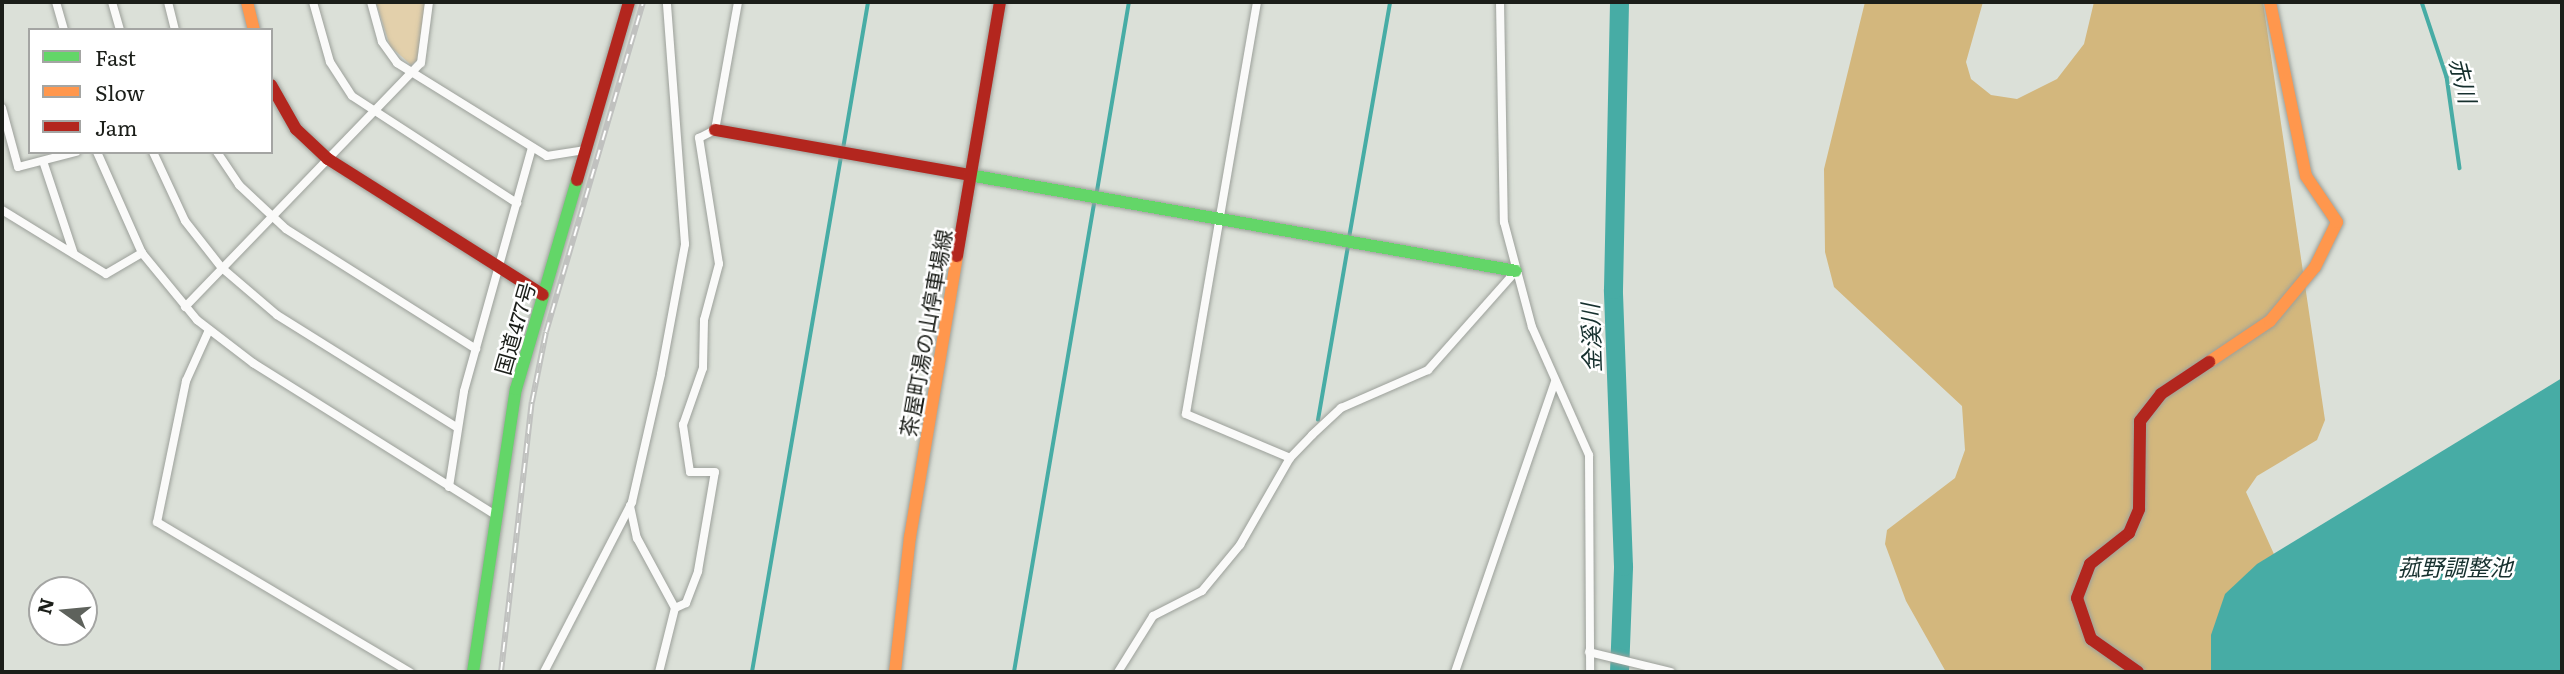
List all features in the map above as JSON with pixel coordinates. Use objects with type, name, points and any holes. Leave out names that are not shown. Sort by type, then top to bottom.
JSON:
[{"type":"main road","points":[[247,2],[254,28]]},
{"type":"main road","name":"国道477号","points":[[473,672],[516,389],[629,2]]},
{"type":"main road","name":"茶屋町湯の山停車場線","points":[[895,672],[910,537],[1000,2]]},
{"type":"main road","points":[[2138,672],[2091,639],[2077,598],[2090,564],[2129,533],[2139,509],[2140,421],[2161,394],[2270,321],[2315,267],[2337,222],[2306,176],[2270,2]]},
{"type":"main road","points":[[273,89],[292,123],[328,159],[543,295]]},
{"type":"main road","points":[[715,130],[1516,271]]},
{"type":"street","points":[[56,2],[63,28]]},
{"type":"street","points":[[112,2],[119,28]]},
{"type":"street","points":[[168,2],[175,28]]},
{"type":"street","points":[[313,2],[335,73],[372,113],[517,204]]},
{"type":"street","points":[[371,2],[387,49],[411,72],[547,156],[586,150]]},
{"type":"street","points":[[185,307],[421,63],[429,2]]},
{"type":"street","points":[[544,672],[630,506],[685,244],[667,2]]},
{"type":"street","points":[[675,608],[686,603],[698,571],[715,472],[690,472],[683,425],[703,368],[703,330],[719,264],[699,138],[715,130],[738,2]]},
{"type":"street","points":[[1257,2],[1186,414],[1290,458]]},
{"type":"street","points":[[1500,2],[1500,177],[1516,271],[1555,381],[1589,455],[1590,672]]},
{"type":"street","points":[[2,108],[18,167],[69,154]]},
{"type":"street","points":[[449,487],[458,428],[476,349],[532,147]]},
{"type":"street","points":[[98,154],[142,253],[185,307],[209,330],[495,515]]},
{"type":"street","points":[[154,154],[185,222],[222,268],[277,315],[458,428]]},
{"type":"street","points":[[219,154],[271,217],[476,349]]},
{"type":"street","points":[[43,161],[74,254]]},
{"type":"street","points":[[2,210],[106,274],[142,253]]},
{"type":"street","points":[[1118,672],[1153,616],[1202,592],[1240,545],[1290,458],[1341,408],[1427,370],[1516,271]]},
{"type":"street","points":[[209,330],[186,381],[157,522],[410,672]]},
{"type":"street","points":[[1455,672],[1555,381]]},
{"type":"street","points":[[630,506],[637,538],[675,608],[659,672]]},
{"type":"street","points":[[1592,653],[1671,672]]},
{"type":"shaded area","points":[[376,2],[425,2],[417,60],[411,65],[390,46]]},
{"type":"shaded area","points":[[1865,2],[1983,2],[1966,62],[1971,79],[1991,95],[2017,99],[2057,79],[2084,44],[2094,2],[2263,2],[2325,420],[2317,440],[2257,476],[2246,492],[2327,672],[1946,672],[1906,601],[1885,544],[1887,530],[1955,478],[1965,450],[1962,406],[1834,287],[1825,252],[1824,169]]},
{"type":"water","name":"菰野調整池","points":[[2562,378],[2562,672],[2211,672],[2211,635],[2225,594],[2257,564]]},
{"type":"waterway","points":[[843,149],[868,2]]},
{"type":"waterway","points":[[1097,191],[1129,2]]},
{"type":"waterway","points":[[1349,238],[1390,2]]},
{"type":"waterway","name":"金溪川","points":[[1619,2],[1613,289],[1623,566],[1619,672]]},
{"type":"waterway","name":"赤川","points":[[2422,2],[2447,77],[2460,168]]},
{"type":"waterway","points":[[752,672],[841,157]]},
{"type":"waterway","points":[[1014,672],[1094,205]]},
{"type":"waterway","points":[[1318,420],[1348,246]]},
{"type":"railway","points":[[501,672],[532,402],[546,332],[643,2]]},
{"type":"traffic: fast","points":[[969,175],[1516,271]]},
{"type":"traffic: fast","points":[[473,672],[516,389],[577,180]]},
{"type":"traffic: slow","points":[[247,2],[254,28]]},
{"type":"traffic: slow","points":[[2209,362],[2270,321],[2315,267],[2337,222],[2306,176],[2270,2]]},
{"type":"traffic: slow","points":[[895,672],[910,537],[957,256]]},
{"type":"traffic: jam","points":[[577,180],[629,2]]},
{"type":"traffic: jam","points":[[957,256],[1000,2]]},
{"type":"traffic: jam","points":[[273,89],[296,129],[328,159],[543,295]]},
{"type":"traffic: jam","points":[[715,130],[969,175]]},
{"type":"traffic: jam","points":[[2138,672],[2091,639],[2077,598],[2090,564],[2129,533],[2139,509],[2140,421],[2161,394],[2209,362]]}]
